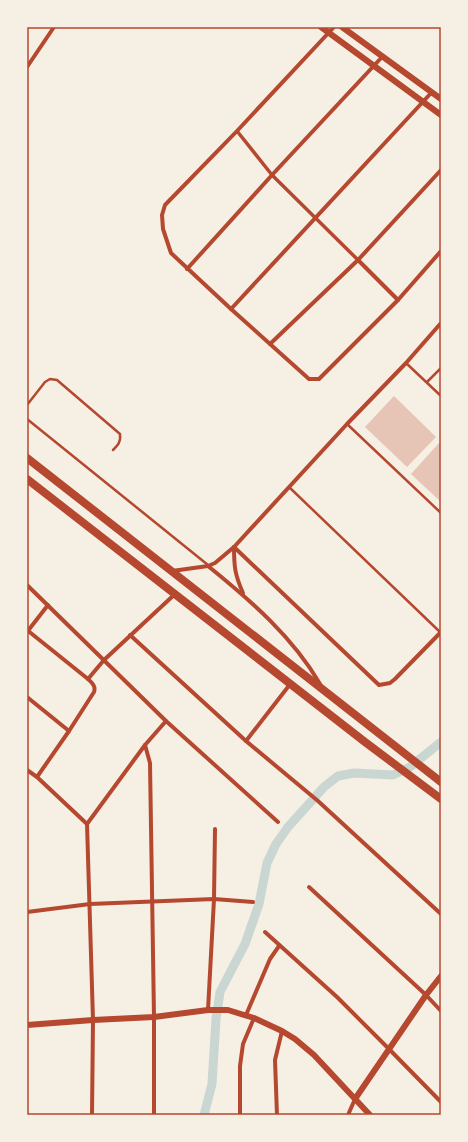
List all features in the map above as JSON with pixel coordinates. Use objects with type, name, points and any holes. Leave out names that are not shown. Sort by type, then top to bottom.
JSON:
[{"type":"highway","points":[[27,458],[441,782]]},
{"type":"highway","points":[[27,479],[365,742],[441,799]]},
{"type":"street","points":[[27,67],[54,27]]},
{"type":"street","points":[[321,27],[441,115]]},
{"type":"street","points":[[334,27],[165,206],[162,215],[163,229],[171,253],[309,379],[314,380],[318,378],[398,300],[441,250]]},
{"type":"street","points":[[342,27],[441,99]]},
{"type":"street","points":[[187,268],[382,57]]},
{"type":"street","points":[[231,309],[432,92]]},
{"type":"street","points":[[237,131],[272,175],[398,300]]},
{"type":"street","points":[[270,344],[358,260],[441,170]]},
{"type":"street","points":[[172,571],[208,566],[220,560],[234,547],[441,324]]},
{"type":"street","points":[[234,547],[235,575],[243,594]]},
{"type":"street","points":[[234,547],[379,685],[390,683],[395,679],[441,632]]},
{"type":"street","points":[[208,566],[243,594],[291,643],[309,665],[322,688]]},
{"type":"street","points":[[27,585],[166,721],[278,822]]},
{"type":"street","points":[[88,679],[104,660],[175,594]]},
{"type":"street","points":[[37,777],[69,731],[94,692],[95,688],[88,679],[27,631],[48,605]]},
{"type":"street","points":[[130,635],[246,741],[318,801],[441,914]]},
{"type":"street","points":[[246,741],[291,683]]},
{"type":"street","points":[[27,697],[69,731]]},
{"type":"street","points":[[92,1115],[93,1020],[87,824],[145,745],[166,721]]},
{"type":"street","points":[[145,745],[150,763],[153,902],[154,1115]]},
{"type":"street","points":[[27,770],[37,777],[87,824]]},
{"type":"street","points":[[211,1010],[215,828]]},
{"type":"street","points":[[309,887],[426,995],[441,1011]]},
{"type":"street","points":[[27,912],[90,904],[214,899],[253,902]]},
{"type":"street","points":[[265,932],[337,997],[441,1102]]},
{"type":"street","points":[[246,1015],[270,959],[279,946]]},
{"type":"street","points":[[348,1115],[355,1099],[426,995],[441,976]]},
{"type":"street","points":[[27,1025],[154,1017],[211,1010],[228,1010],[254,1018],[282,1031],[305,1046],[370,1115]]},
{"type":"street","points":[[240,1115],[240,1066],[243,1044],[254,1018]]},
{"type":"street","points":[[270,1115],[276,1114],[275,1060],[282,1031]]},
{"type":"lane","points":[[406,363],[441,396]]},
{"type":"lane","points":[[427,382],[441,368]]},
{"type":"lane","points":[[27,405],[45,382],[50,379],[57,380],[120,434],[121,439],[119,444],[113,450]]},
{"type":"lane","points":[[27,419],[208,566]]},
{"type":"lane","points":[[347,424],[441,513]]},
{"type":"lane","points":[[289,487],[441,632]]},
{"type":"building","points":[[394,396],[436,437],[407,467],[365,427]]},
{"type":"building","points":[[439,443],[441,444],[441,502],[411,474]]},
{"type":"waterway","points":[[204,1115],[212,1084],[216,1019],[220,992],[245,944],[259,904],[267,863],[276,844],[288,827],[324,787],[338,776],[354,773],[393,775],[410,767],[441,742]]}]
